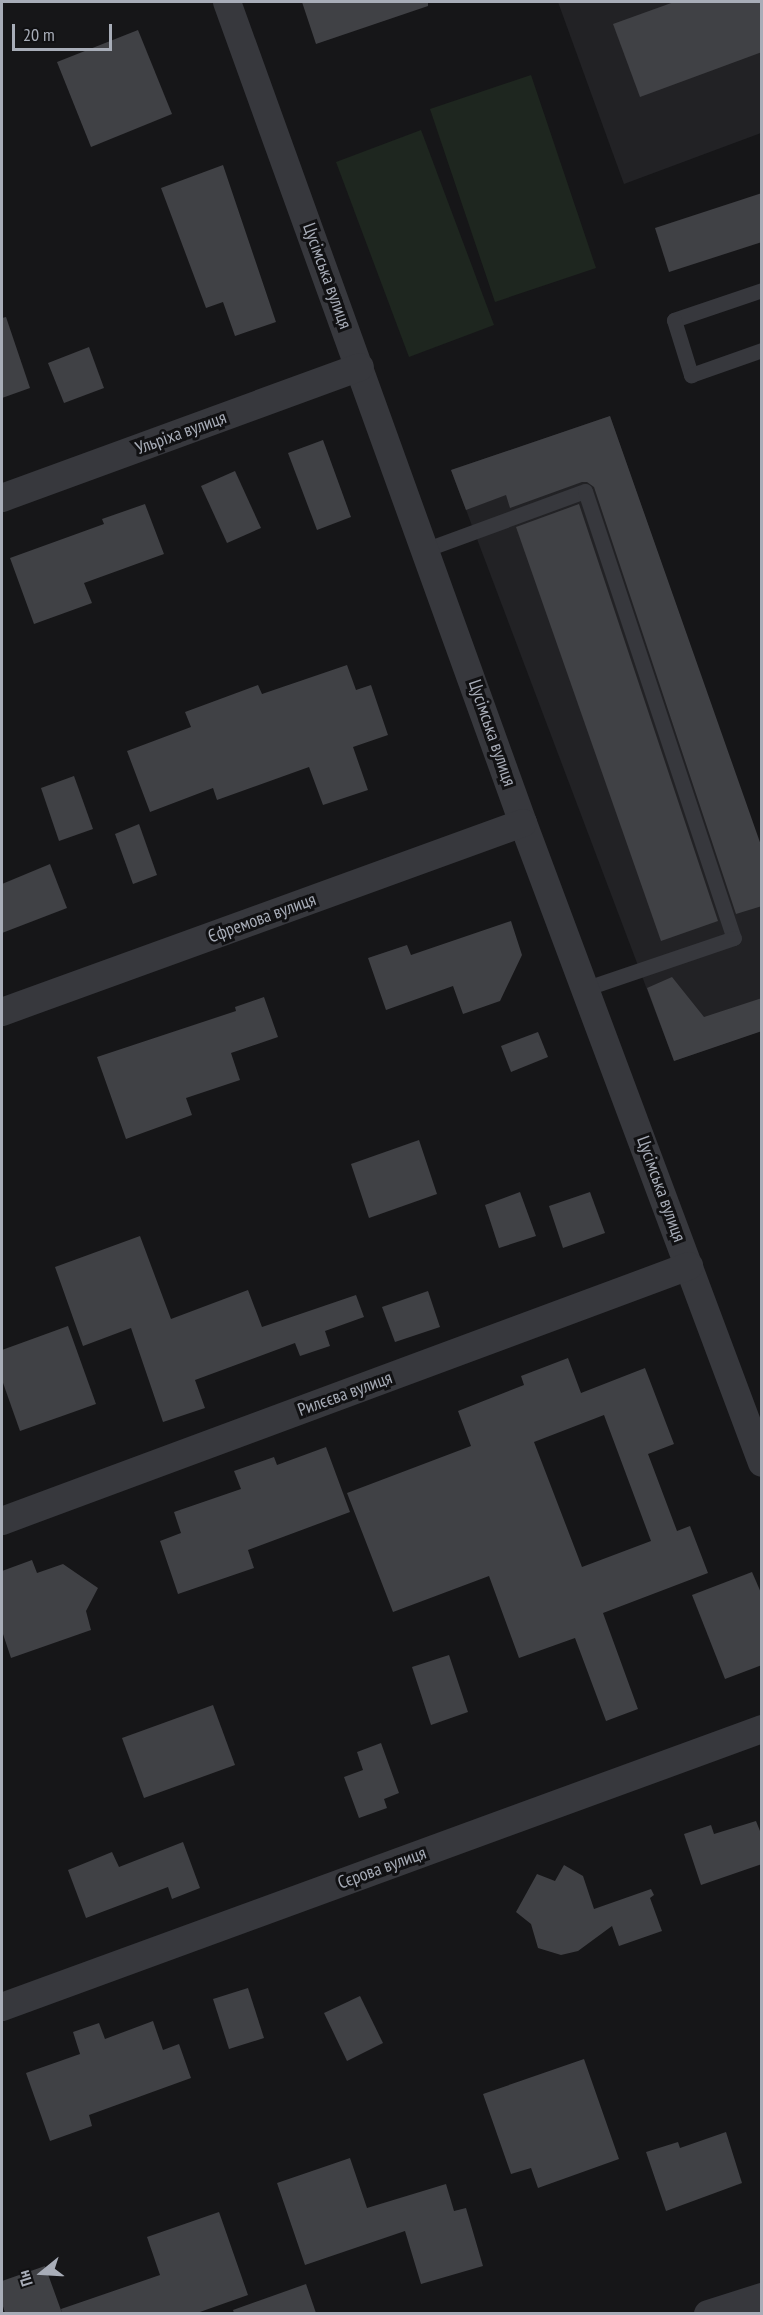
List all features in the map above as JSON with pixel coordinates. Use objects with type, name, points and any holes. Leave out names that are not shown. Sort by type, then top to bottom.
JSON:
[{"type":"street","name":"Цусімська вулиця","points":[[227,2],[523,823],[587,988],[762,1463]]},
{"type":"street","name":"Ульріха вулиця","points":[[2,498],[360,367]]},
{"type":"street","name":"Єфремова вулиця","points":[[2,1012],[523,823]]},
{"type":"street","name":"Рилєєва вулиця","points":[[2,1521],[689,1266]]},
{"type":"street","name":"Сєрова вулиця","points":[[2,2007],[762,1729]]},
{"type":"street","points":[[708,2313],[762,2297]]},
{"type":"lane","points":[[762,290],[674,320],[692,375],[762,350]]},
{"type":"lane","points":[[426,549],[585,491],[734,938],[587,988]]},
{"type":"shaded area","points":[[558,2],[761,2],[761,133],[624,184]]},
{"type":"shaded area","points":[[531,75],[596,268],[495,302],[430,109]]},
{"type":"shaded area","points":[[421,130],[494,325],[409,357],[336,162]]},
{"type":"shaded area","points":[[610,416],[761,848],[761,1031],[674,1061],[451,470]]},
{"type":"building","points":[[302,2],[428,2],[428,6],[316,44]]},
{"type":"building","points":[[674,2],[762,2],[762,52],[640,97],[613,24]]},
{"type":"building","points":[[138,30],[172,114],[91,147],[57,62]]},
{"type":"building","points":[[223,165],[276,322],[235,336],[223,302],[206,308],[161,188]]},
{"type":"building","points":[[762,193],[762,242],[669,272],[655,228]]},
{"type":"building","points":[[6,317],[30,388],[2,398],[2,318]]},
{"type":"building","points":[[89,347],[104,388],[64,403],[48,363]]},
{"type":"building","points":[[610,416],[762,848],[762,906],[736,914],[594,487],[587,482],[582,482],[510,508],[506,495],[466,510],[451,470]]},
{"type":"building","points":[[323,440],[351,517],[317,530],[288,453]]},
{"type":"building","points":[[235,471],[261,528],[227,543],[201,486]]},
{"type":"building","points":[[145,504],[164,554],[84,583],[92,603],[34,624],[10,558],[104,524],[102,519]]},
{"type":"building","points":[[579,504],[718,921],[661,941],[516,527]]},
{"type":"building","points":[[347,665],[356,690],[371,685],[388,735],[353,747],[368,790],[323,805],[309,767],[217,800],[213,788],[150,812],[127,751],[191,727],[185,712],[258,685],[262,694]]},
{"type":"building","points":[[74,776],[93,829],[59,841],[41,788]]},
{"type":"building","points":[[139,824],[157,875],[133,884],[115,834]]},
{"type":"building","points":[[50,864],[67,908],[2,933],[2,884]]},
{"type":"building","points":[[511,921],[522,955],[500,1001],[463,1014],[453,986],[386,1010],[368,958],[407,945],[411,955]]},
{"type":"building","points":[[672,977],[704,1017],[762,998],[762,1031],[674,1061],[647,988]]},
{"type":"building","points":[[264,997],[278,1037],[231,1053],[240,1080],[186,1098],[192,1115],[126,1139],[97,1057],[236,1011],[235,1007]]},
{"type":"building","points":[[538,1032],[548,1057],[511,1072],[501,1046]]},
{"type":"building","points":[[419,1140],[437,1194],[369,1218],[351,1164]]},
{"type":"building","points":[[520,1192],[536,1236],[499,1248],[485,1205]]},
{"type":"building","points":[[590,1192],[605,1233],[563,1248],[549,1206]]},
{"type":"building","points":[[140,1236],[171,1319],[248,1290],[262,1327],[356,1295],[364,1317],[325,1331],[330,1346],[300,1356],[295,1343],[195,1380],[205,1408],[163,1422],[131,1328],[83,1346],[55,1267]]},
{"type":"building","points":[[428,1291],[440,1327],[395,1342],[382,1307]]},
{"type":"building","points":[[68,1326],[96,1404],[20,1431],[2,1380],[2,1350]]},
{"type":"building","points":[[568,1358],[581,1393],[645,1368],[674,1444],[648,1454],[677,1531],[690,1526],[708,1573],[603,1613],[638,1709],[606,1721],[575,1638],[519,1658],[489,1576],[393,1612],[347,1493],[471,1446],[458,1411],[524,1385],[521,1376]],"holes":[[[604,1415],[651,1541],[582,1567],[534,1442]]]},
{"type":"building","points":[[326,1447],[350,1512],[248,1550],[254,1568],[178,1594],[160,1541],[181,1533],[174,1512],[241,1489],[234,1471],[274,1457],[277,1465]]},
{"type":"building","points":[[32,1560],[37,1573],[63,1564],[98,1588],[86,1611],[91,1630],[11,1658],[2,1631],[2,1571]]},
{"type":"building","points":[[752,1572],[762,1595],[762,1665],[725,1679],[692,1595]]},
{"type":"building","points":[[449,1655],[468,1712],[431,1725],[412,1667]]},
{"type":"building","points":[[213,1705],[235,1765],[144,1798],[122,1738]]},
{"type":"building","points":[[381,1743],[399,1793],[384,1799],[387,1808],[359,1818],[344,1777],[363,1770],[357,1752]]},
{"type":"building","points":[[756,1821],[762,1836],[762,1864],[701,1885],[684,1834],[711,1825],[714,1834]]},
{"type":"building","points":[[183,1842],[200,1888],[172,1899],[168,1887],[86,1918],[68,1870],[112,1852],[119,1867]]},
{"type":"building","points":[[564,1865],[583,1876],[594,1909],[651,1889],[654,1895],[650,1898],[662,1931],[619,1946],[612,1926],[578,1951],[561,1955],[538,1948],[531,1924],[516,1912],[537,1874],[555,1881]]},
{"type":"building","points":[[248,1988],[264,2038],[229,2049],[213,1999]]},
{"type":"building","points":[[360,1996],[383,2043],[347,2061],[324,2013]]},
{"type":"building","points":[[153,2021],[163,2050],[179,2044],[191,2078],[89,2115],[92,2126],[50,2141],[26,2073],[80,2054],[73,2032],[99,2023],[105,2039]]},
{"type":"building","points":[[584,2059],[619,2159],[538,2188],[531,2168],[511,2174],[483,2094]]},
{"type":"building","points":[[726,2132],[742,2183],[666,2211],[646,2152],[678,2142],[680,2148]]},
{"type":"building","points":[[350,2158],[367,2208],[446,2184],[454,2211],[466,2208],[483,2266],[421,2284],[405,2231],[305,2265],[277,2183]]},
{"type":"building","points":[[219,2212],[248,2295],[197,2313],[62,2313],[61,2309],[160,2275],[147,2237]]},
{"type":"building","points":[[45,2266],[62,2313],[5,2313],[2,2303],[2,2281]]},
{"type":"building","points":[[306,2284],[316,2313],[234,2313],[233,2310]]}]
